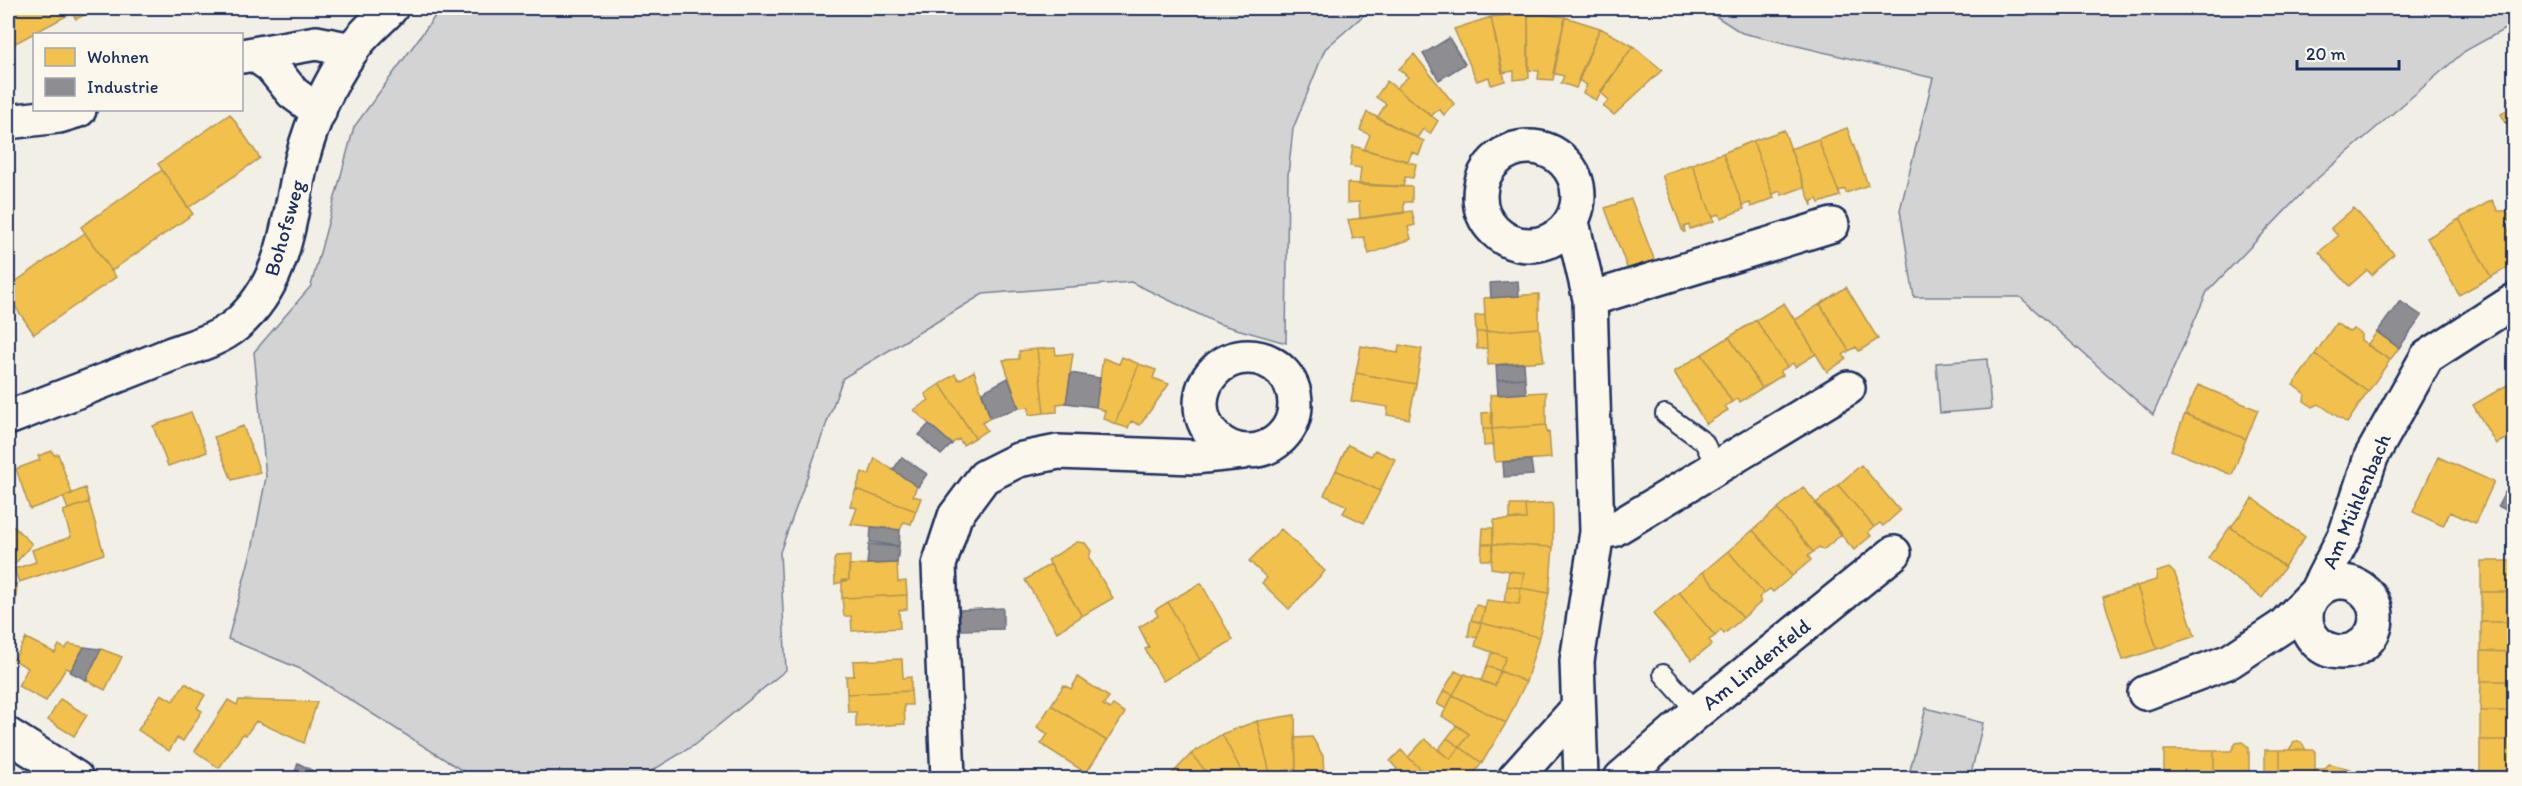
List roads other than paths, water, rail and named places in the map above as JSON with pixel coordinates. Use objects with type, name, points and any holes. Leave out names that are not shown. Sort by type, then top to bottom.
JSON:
[{"type":"street","name":"Bohofsweg","points":[[8,418],[202,342],[234,326],[262,296],[279,262],[294,208],[303,159],[319,112],[352,50],[391,8]]},
{"type":"street","points":[[248,55],[316,43],[352,50]]},
{"type":"street","points":[[248,55],[271,66],[293,93],[319,112]]},
{"type":"street","points":[[8,122],[59,116],[75,111]]},
{"type":"street","points":[[1572,222],[1590,299],[1597,532],[1577,661],[1581,778]]},
{"type":"street","points":[[1590,299],[1832,225]]},
{"type":"street","name":"Am Mühlenbach","points":[[2145,693],[2230,661],[2283,626],[2316,592],[2346,533],[2371,456],[2427,357],[2514,301]]},
{"type":"street","points":[[1597,532],[1613,530],[1848,388]]},
{"type":"street","points":[[948,778],[939,565],[955,516],[984,477],[1018,460],[1058,452],[1194,457],[1243,452]]},
{"type":"street","name":"Am Lindenfeld","points":[[1621,778],[1697,712],[1894,553]]},
{"type":"street","points":[[1515,778],[1578,708]]},
{"type":"street","points":[[8,735],[76,778]]},
{"type":"lane","points":[[1665,414],[1704,442],[1717,469]]},
{"type":"lane","points":[[1663,674],[1697,712]]}]
